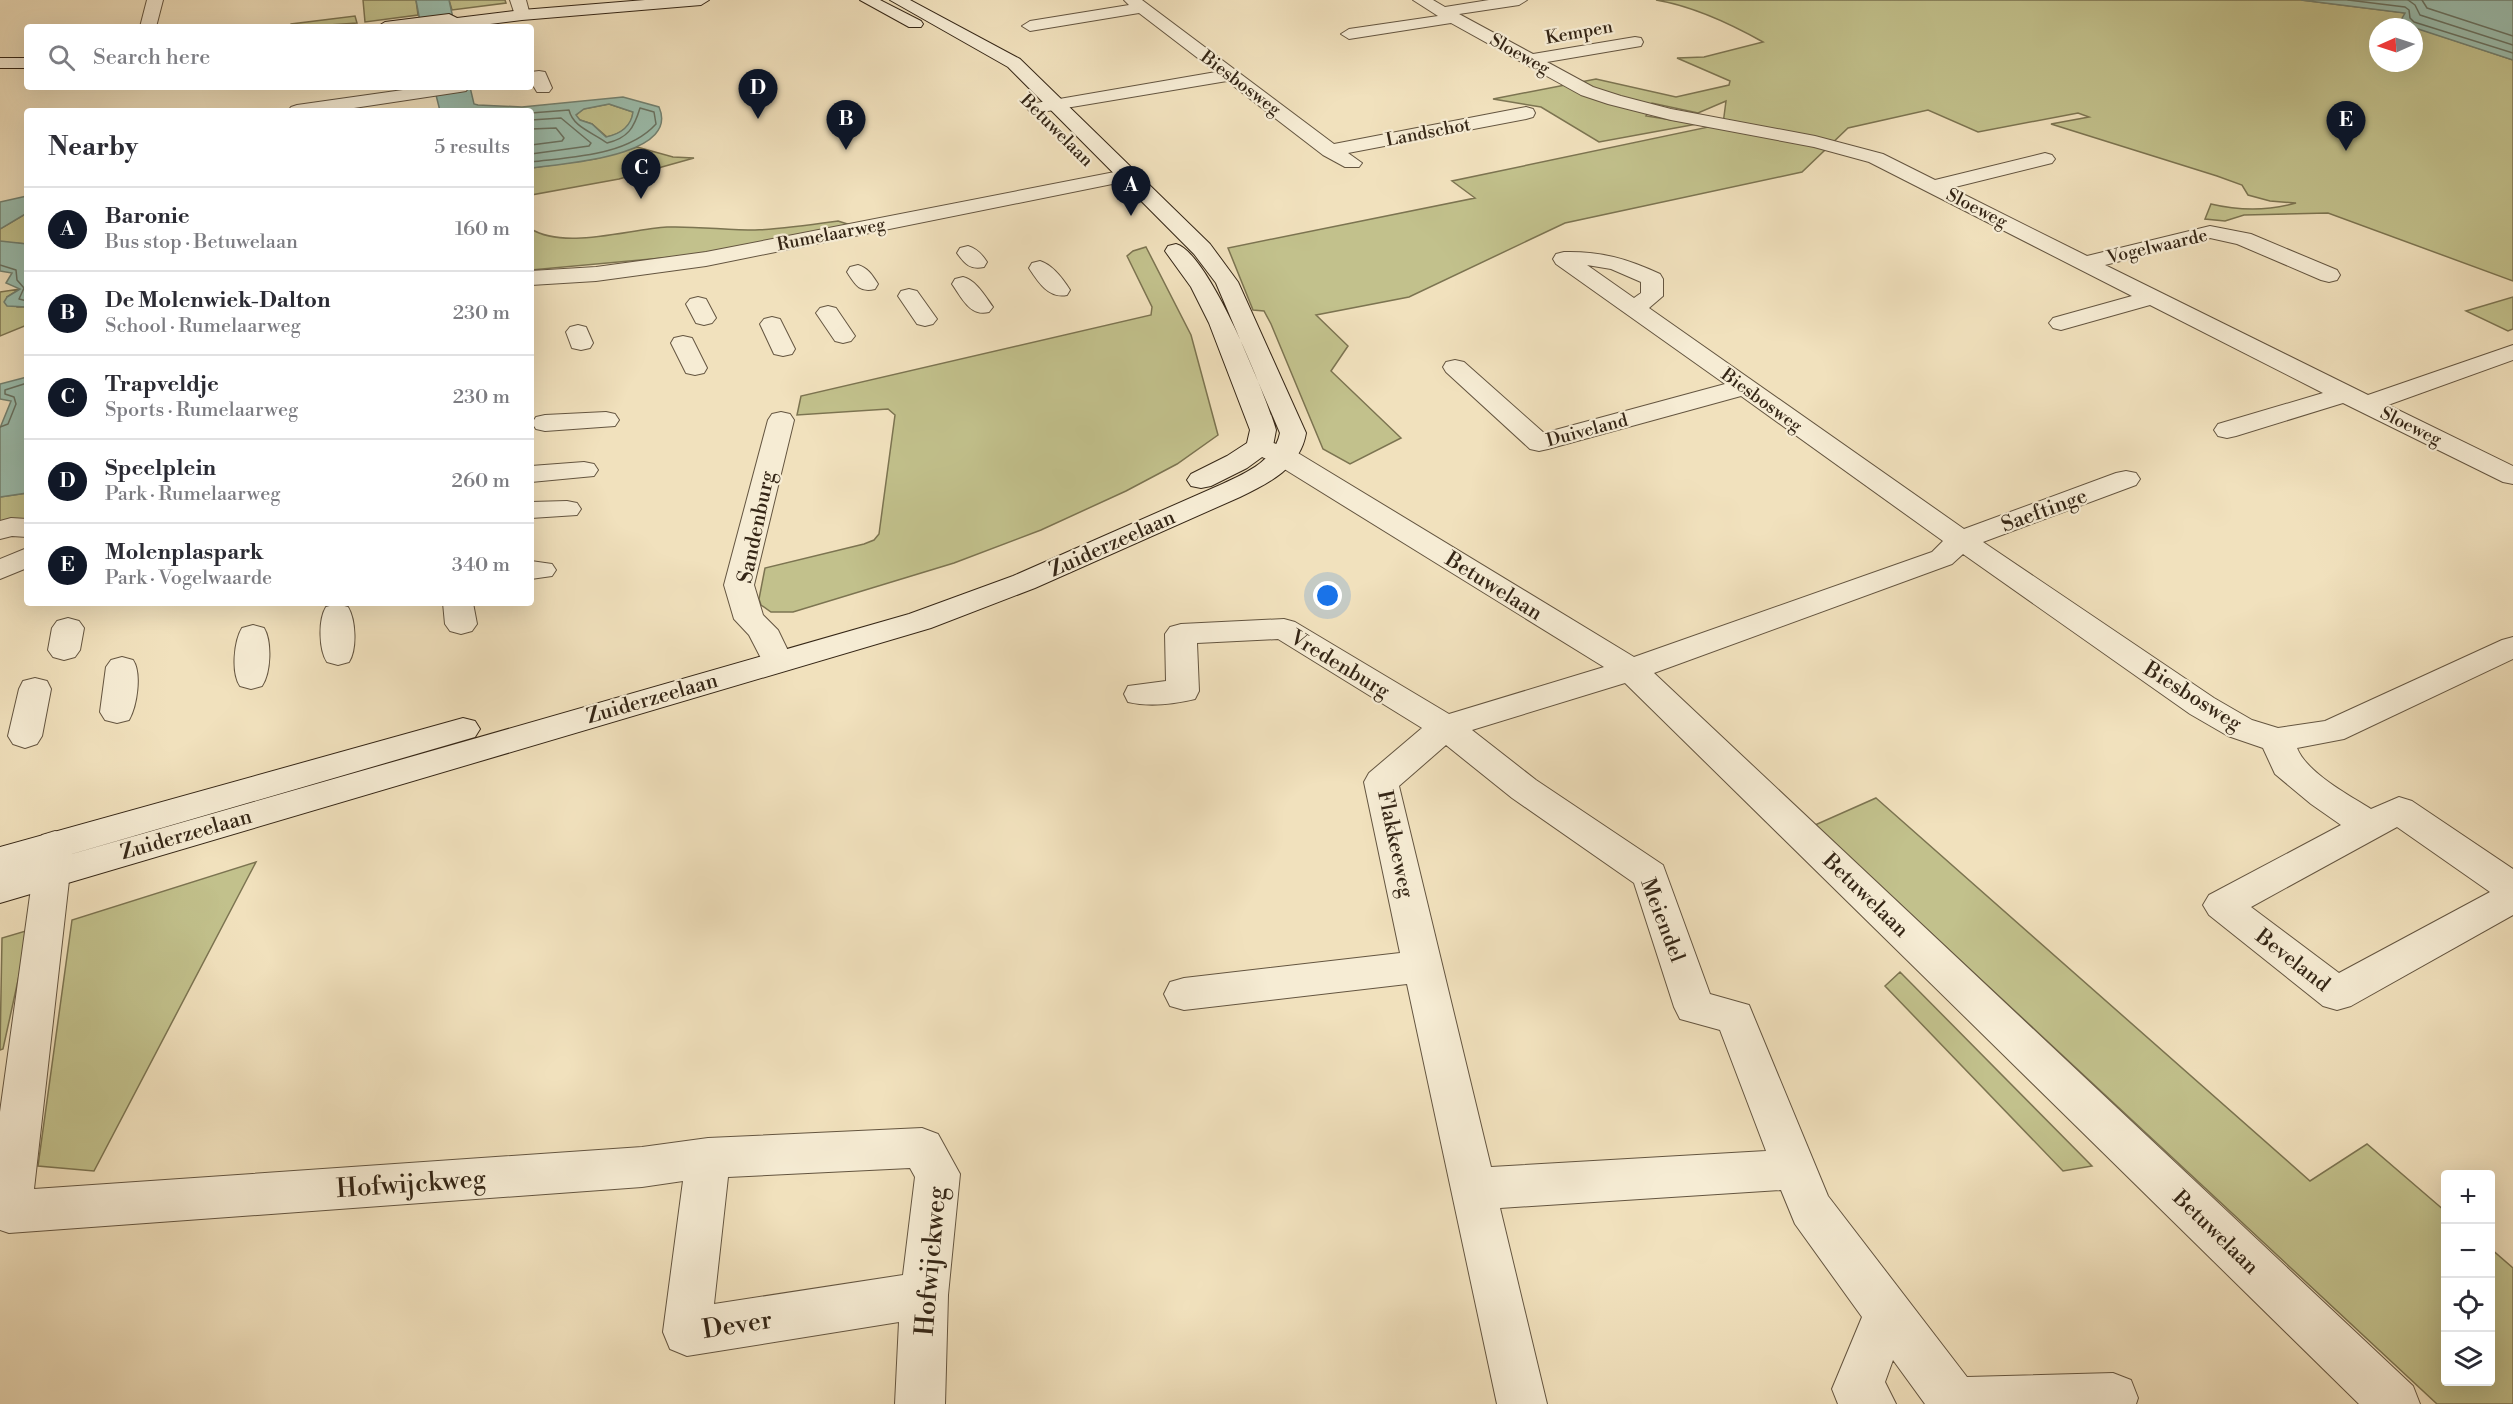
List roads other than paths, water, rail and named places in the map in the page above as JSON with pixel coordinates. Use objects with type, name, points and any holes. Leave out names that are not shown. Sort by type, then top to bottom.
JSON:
[{"type":"street","points":[[149,24],[155,0]]},
{"type":"street","points":[[428,24],[520,8],[633,0]]},
{"type":"street","points":[[520,8],[701,0]]},
{"type":"street","points":[[868,0],[951,42],[999,73]]},
{"type":"street","name":"Betuwelaan","points":[[898,0],[1014,63],[1054,114],[1130,175],[1202,249],[1227,282],[1293,433],[1293,446],[1271,451]]},
{"type":"street","name":"Sloeweg","points":[[1421,0],[1587,91],[1613,100],[1717,124],[1814,142],[1876,158],[2513,476]]},
{"type":"street","points":[[1349,34],[1519,0]]},
{"type":"street","points":[[1030,26],[1135,2]]},
{"type":"street","name":"Biesbosweg","points":[[1135,2],[1330,151],[1352,163]]},
{"type":"street","name":"Kempen","points":[[1530,60],[1635,42]]},
{"type":"street","points":[[0,63],[24,63]]},
{"type":"street","points":[[0,72],[24,72]]},
{"type":"street","points":[[1054,114],[1230,75]]},
{"type":"street","points":[[334,108],[383,104],[446,90]]},
{"type":"street","name":"Betuwelaan","points":[[1021,94],[1036,108],[1054,114]]},
{"type":"street","name":"Landschot","points":[[1330,151],[1526,113]]},
{"type":"street","points":[[1933,186],[2045,159]]},
{"type":"street","name":"Betuwelaan","points":[[1089,162],[1181,256],[1202,287],[1221,323],[1258,412],[1271,451],[1631,670],[2395,1404]]},
{"type":"street","name":"Rumelaarweg","points":[[534,278],[596,274],[706,259],[1130,175]]},
{"type":"street","name":"Vogelwaarde","points":[[2085,263],[2210,232],[2243,239],[2329,276]]},
{"type":"street","name":"Biesbosweg","points":[[1633,309],[1652,296],[1652,279],[1613,260],[1592,256],[1564,259],[1633,309],[1743,387],[1961,540],[2202,706],[2240,728],[2277,740],[2332,731],[2513,647]]},
{"type":"street","points":[[1040,268],[1059,290]]},
{"type":"street","points":[[963,284],[981,307]]},
{"type":"street","points":[[909,296],[925,319]]},
{"type":"street","points":[[2061,323],[2152,297]]},
{"type":"street","points":[[828,313],[843,336]]},
{"type":"street","points":[[772,324],[783,349]]},
{"type":"street","points":[[683,343],[695,368]]},
{"type":"street","points":[[2227,430],[2356,399],[2513,351]]},
{"type":"street","name":"Duiveland","points":[[1455,367],[1539,443],[1743,387]]},
{"type":"street","points":[[545,423],[606,420]]},
{"type":"street","name":"Sandenburg","points":[[773,652],[762,630],[749,619],[739,585],[781,420]]},
{"type":"street","name":"Zuiderzeelaan","points":[[0,888],[53,859],[773,652],[920,621],[1024,582],[1230,491],[1262,474],[1271,451]]},
{"type":"street","points":[[534,474],[584,470]]},
{"type":"street","name":"Saeftinge","points":[[1961,540],[2126,479]]},
{"type":"street","points":[[534,510],[567,509]]},
{"type":"street","points":[[0,530],[11,527],[24,528]]},
{"type":"street","points":[[1631,670],[1942,558],[1961,540]]},
{"type":"street","points":[[0,570],[24,558]]},
{"type":"street","points":[[337,614],[338,655]]},
{"type":"street","name":"Vredenburg","points":[[1140,694],[1183,690],[1181,634],[1284,629],[1445,727]]},
{"type":"street","points":[[251,678],[253,634]]},
{"type":"street","points":[[117,712],[122,667]]},
{"type":"street","name":"Flakkeeweg","points":[[1522,1404],[1382,782],[1445,727],[1631,670]]},
{"type":"street","points":[[25,736],[35,689]]},
{"type":"street","name":"Meiendel","points":[[1445,727],[1524,789],[1650,875],[1694,1007],[1735,1017],[1811,1209],[1955,1404],[2113,1398]]},
{"type":"street","points":[[2277,740],[2287,765],[2323,795],[2369,826]]},
{"type":"street","name":"Beveland","points":[[2513,888],[2399,810],[2222,905],[2337,994],[2513,897]]},
{"type":"street","name":"Zuiderzeelaan","points":[[0,861],[53,859]]},
{"type":"street","name":"Hofwijckweg","points":[[53,859],[9,1212],[642,1167],[708,1158],[922,1148],[938,1174],[924,1295],[920,1404]]},
{"type":"street","points":[[1184,994],[1422,966]]},
{"type":"street","name":"Dever","points":[[708,1158],[687,1332],[924,1295]]},
{"type":"street","points":[[1473,1189],[1796,1169]]},
{"type":"street","points":[[1871,1404],[1857,1389],[1888,1313]]},
{"type":"water","points":[[416,0],[449,0],[454,24],[420,24]]},
{"type":"water","points":[[2301,0],[2513,0],[2513,60],[2423,31],[2423,18],[2402,18],[2405,13]]},
{"type":"water","points":[[435,90],[471,90],[474,104],[478,105],[522,107],[623,97],[659,107],[661,124],[652,137],[636,147],[614,155],[534,168],[534,108],[439,108]],"holes":[[[609,104],[633,112],[624,129],[606,137],[592,124],[580,120],[576,115],[584,109]]]},
{"type":"water","points":[[24,197],[24,215],[0,229],[0,202]]},
{"type":"water","points":[[0,241],[24,244],[24,307],[7,306],[4,302],[7,297],[20,289],[6,283],[12,273],[0,271]]},
{"type":"water","points":[[24,378],[24,493],[0,497],[0,428],[11,401],[0,399],[0,384]]},
{"type":"place","name":"Speelplein","points":[[758,119]]},
{"type":"place","name":"De Molenwiek-Dalton","points":[[846,150]]},
{"type":"place","name":"Molenplaspark","points":[[2346,151]]},
{"type":"place","name":"Trapveldje","points":[[641,199]]},
{"type":"place","name":"Baronie","points":[[1131,216]]}]
